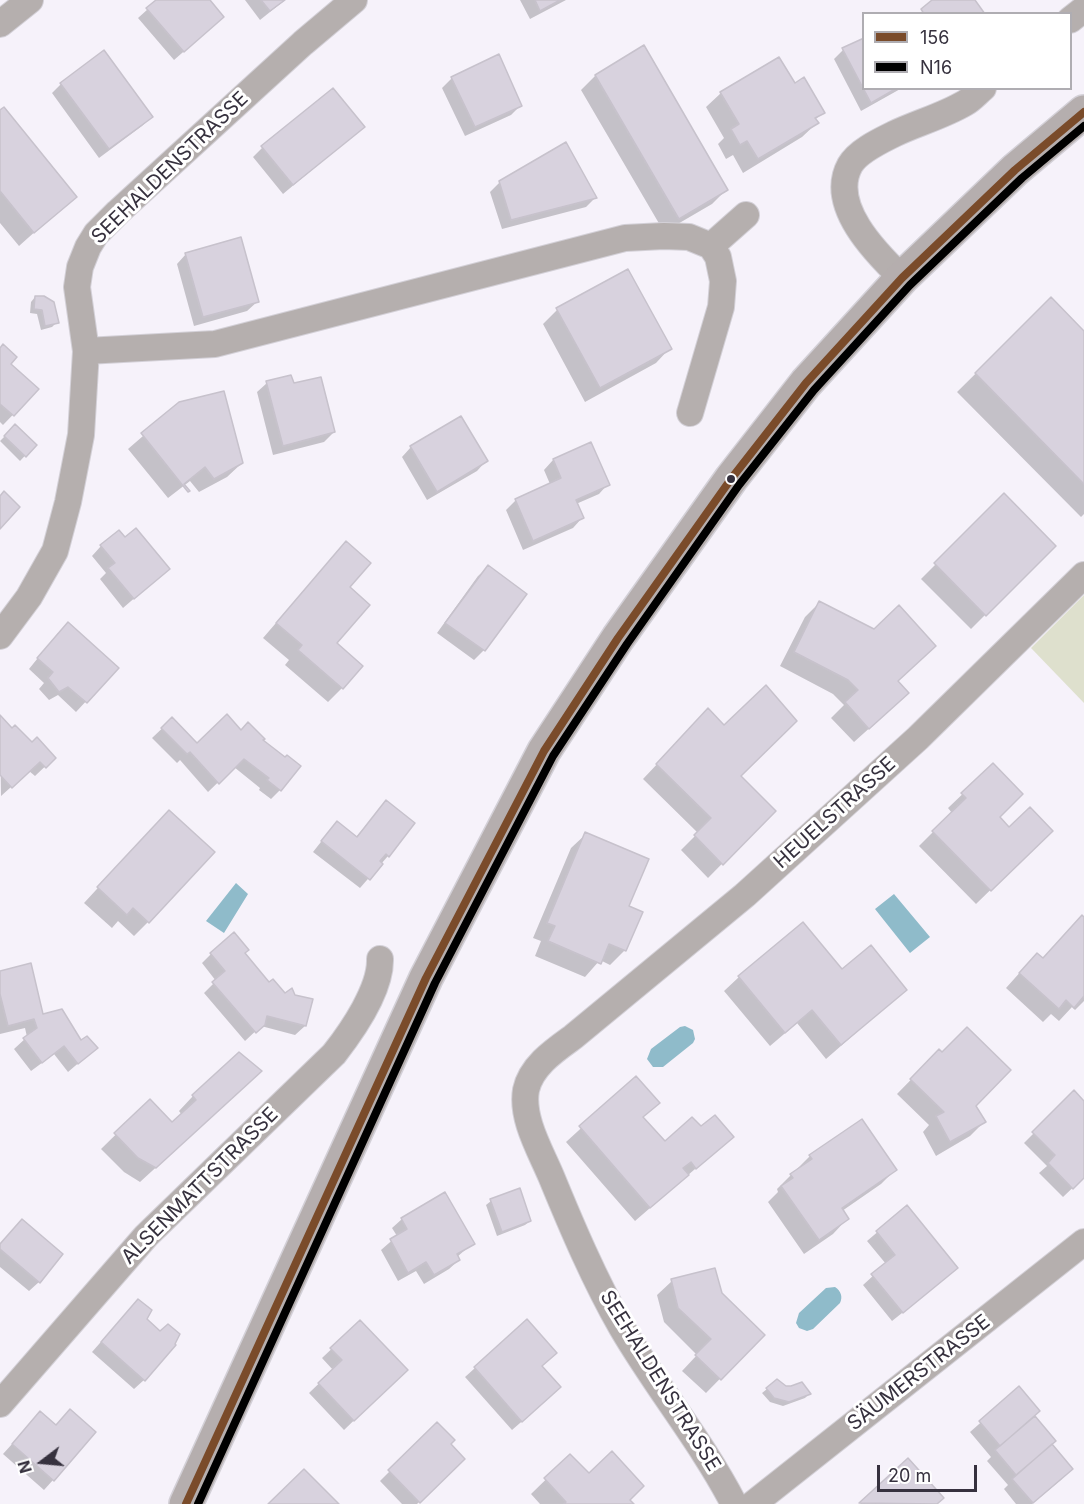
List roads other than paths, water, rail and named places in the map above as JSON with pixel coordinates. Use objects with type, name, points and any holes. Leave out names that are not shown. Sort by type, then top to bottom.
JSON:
[{"type":"main road","points":[[186,1504],[426,978],[544,751],[618,638],[731,479],[806,383],[902,278],[1015,170],[1084,112]]},
{"type":"street","points":[[0,24],[30,0]]},
{"type":"street","name":"SEEHALDENSTRASSE","points":[[0,636],[29,597],[55,551],[68,502],[81,435],[86,351],[77,287],[80,267],[88,247],[96,234],[303,43],[354,0]]},
{"type":"street","points":[[1072,19],[1084,9]]},
{"type":"street","points":[[902,278],[873,247],[852,216],[844,183],[850,165],[863,152],[883,140],[965,102],[980,90]]},
{"type":"street","points":[[711,246],[746,215]]},
{"type":"street","points":[[86,351],[215,344],[625,238],[689,237],[711,246],[718,257],[723,281],[721,307],[690,413]]},
{"type":"street","name":"HEUELSTRASSE","points":[[573,1037],[780,863],[918,738],[1084,575]]},
{"type":"street","name":"ALSENMATTSTRASSE","points":[[0,1404],[146,1236],[334,1054],[352,1031],[377,980],[380,959]]},
{"type":"street","name":"SEEHALDENSTRASSE","points":[[573,1037],[552,1051],[532,1074],[526,1090],[526,1110],[531,1130],[574,1231],[622,1329],[717,1472],[734,1504]]},
{"type":"street","name":"SÄUMERSTRASSE","points":[[753,1504],[1084,1242]]},
{"type":"water","points":[[236,883],[248,894],[224,933],[206,921]]},
{"type":"water","points":[[894,894],[930,937],[910,953],[875,909]]},
{"type":"water","points":[[685,1026],[693,1030],[695,1039],[693,1043],[663,1067],[653,1067],[647,1059],[651,1049],[680,1027]]},
{"type":"water","points":[[835,1287],[841,1294],[840,1303],[813,1329],[807,1331],[799,1328],[796,1323],[799,1313],[826,1288]]}]
